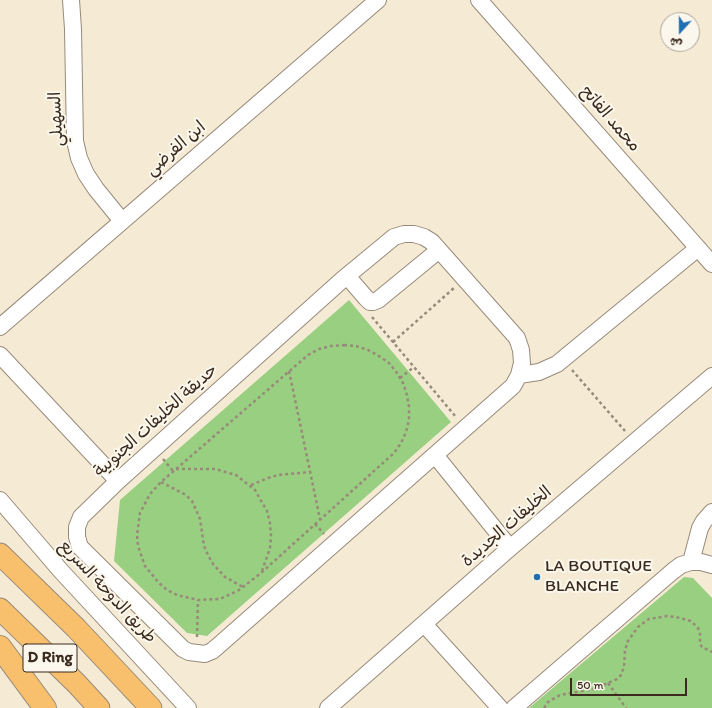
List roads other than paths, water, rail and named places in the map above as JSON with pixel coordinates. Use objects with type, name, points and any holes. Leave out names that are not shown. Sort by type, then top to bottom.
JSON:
[{"type":"highway","points":[[0,647],[45,708]]},
{"type":"main road","name":"D Ring","points":[[0,554],[76,628],[151,708]]},
{"type":"main road","name":"D Ring","points":[[0,609],[77,684],[99,708]]},
{"type":"street","name":"السهيلي","points":[[71,0],[73,28],[75,141],[79,158],[86,174],[122,221]]},
{"type":"street","name":"ابن الفرضي","points":[[0,327],[378,0]]},
{"type":"street","name":"محمد الفاتح","points":[[479,0],[712,264]]},
{"type":"street","name":"حديقة الخليفات الجنوبية","points":[[404,234],[414,234],[424,237],[432,242],[439,250],[517,338],[521,350],[522,363],[519,375],[513,386],[466,429],[212,651],[205,654],[197,654],[183,649],[80,547],[77,537],[77,527],[81,517],[118,481],[347,276],[394,237],[404,234]]},
{"type":"street","points":[[519,375],[539,372],[557,364],[698,248]]},
{"type":"street","points":[[347,276],[366,298],[370,302],[373,302],[378,300],[439,250]]},
{"type":"street","points":[[0,355],[118,481]]},
{"type":"street","name":"الخليفات الجديدة","points":[[328,708],[510,548],[712,376]]},
{"type":"street","points":[[435,455],[510,548]]},
{"type":"street","name":"طريق الدوحة السريع","points":[[0,500],[61,571],[188,708]]},
{"type":"street","points":[[691,562],[700,528],[704,520],[712,512]]},
{"type":"street","points":[[514,708],[681,565],[691,562],[701,562],[712,565]]},
{"type":"street","points":[[424,624],[500,708]]},
{"type":"place","name":"LA BOUTIQUE BLANCHE","points":[[537,577]]}]
